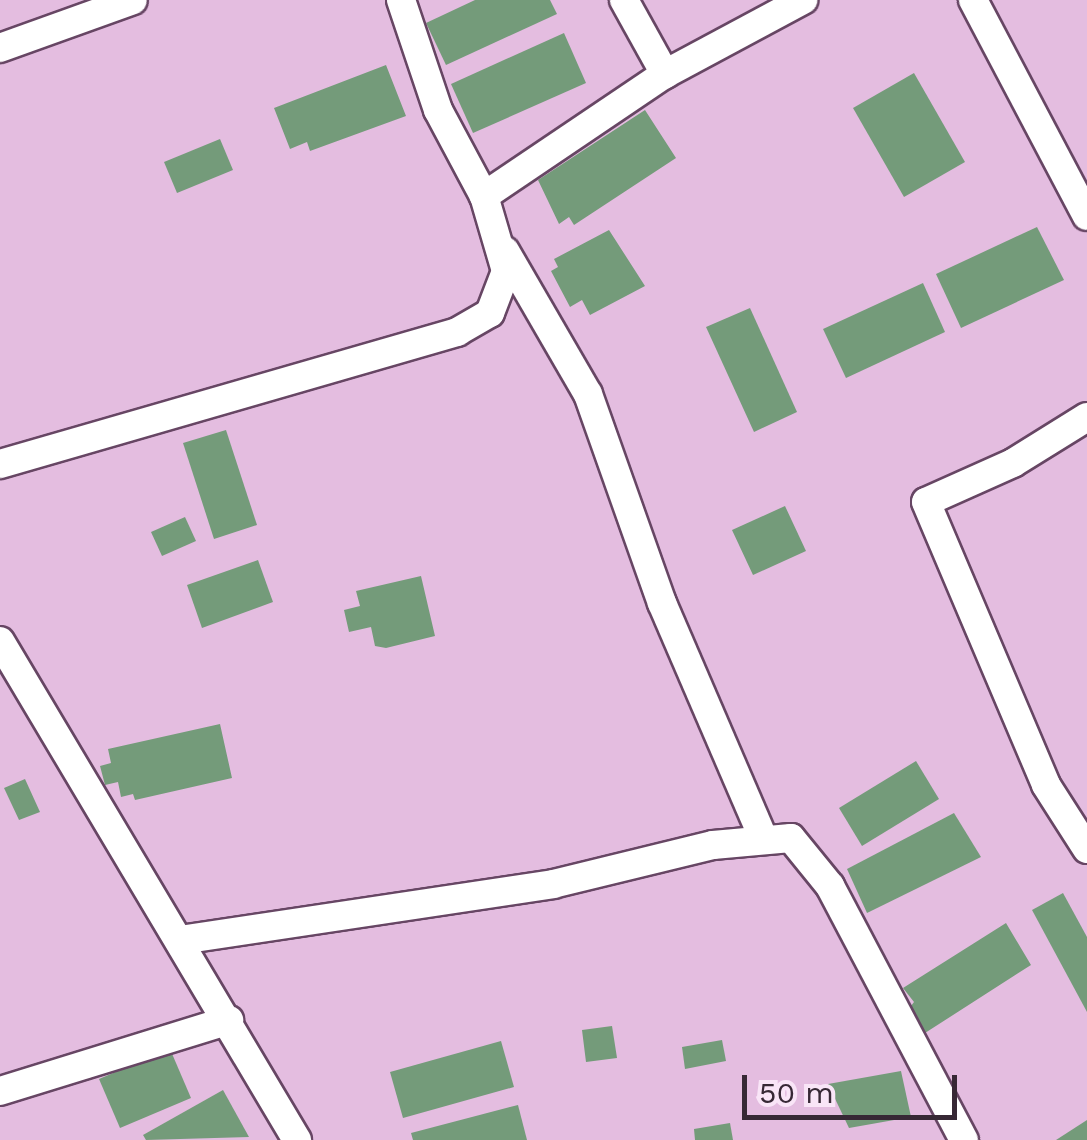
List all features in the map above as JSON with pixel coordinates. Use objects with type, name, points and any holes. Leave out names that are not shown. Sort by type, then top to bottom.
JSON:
[{"type":"street","points":[[0,48],[133,0]]},
{"type":"street","points":[[401,0],[438,110],[484,196],[501,244],[588,394],[662,603],[763,838]]},
{"type":"street","points":[[624,0],[665,74]]},
{"type":"street","points":[[484,196],[665,74],[803,0]]},
{"type":"street","points":[[973,0],[1087,216]]},
{"type":"street","points":[[0,464],[457,332],[490,313],[504,290],[501,244]]},
{"type":"street","points":[[1087,417],[1012,463],[926,502],[1046,785],[1087,850]]},
{"type":"street","points":[[0,641],[297,1140]]},
{"type":"street","points":[[180,940],[554,884],[763,838],[791,838],[814,861],[964,1140]]},
{"type":"street","points":[[0,1092],[228,1020]]},
{"type":"building","points":[[475,0],[550,0],[557,14],[446,65],[426,23]]},
{"type":"building","points":[[564,33],[586,83],[473,133],[451,84]]},
{"type":"building","points":[[386,65],[406,116],[310,151],[307,142],[290,149],[274,108]]},
{"type":"building","points":[[914,73],[965,162],[904,197],[853,108]]},
{"type":"building","points":[[645,110],[676,158],[574,225],[569,217],[559,224],[538,180]]},
{"type":"building","points":[[220,139],[233,170],[177,193],[164,162]]},
{"type":"building","points":[[1037,227],[1064,280],[961,328],[936,274]]},
{"type":"building","points":[[609,230],[645,286],[590,315],[582,300],[570,307],[551,271],[558,267],[554,259]]},
{"type":"building","points":[[923,283],[945,332],[846,378],[823,329]]},
{"type":"building","points":[[750,308],[797,412],[754,432],[706,327]]},
{"type":"building","points":[[226,430],[257,525],[214,539],[183,443]]},
{"type":"building","points":[[785,506],[806,551],[753,575],[732,530]]},
{"type":"building","points":[[185,517],[196,541],[162,556],[151,532]]},
{"type":"building","points":[[258,560],[273,602],[202,628],[187,585]]},
{"type":"building","points":[[421,576],[435,636],[386,648],[375,646],[371,627],[349,632],[344,610],[360,606],[356,591]]},
{"type":"building","points":[[220,724],[232,778],[135,800],[133,794],[121,797],[118,782],[105,785],[100,766],[111,763],[108,749]]},
{"type":"building","points":[[916,761],[939,799],[862,846],[839,808]]},
{"type":"building","points":[[25,779],[40,812],[19,820],[4,788]]},
{"type":"building","points":[[954,813],[981,857],[867,913],[847,869]]},
{"type":"building","points":[[1063,893],[1087,937],[1087,1012],[1032,910]]},
{"type":"building","points":[[1006,923],[1031,965],[925,1033],[908,1010],[914,1002],[903,988]]},
{"type":"building","points":[[612,1026],[617,1058],[586,1062],[582,1030]]},
{"type":"building","points":[[722,1040],[726,1061],[685,1069],[682,1047]]},
{"type":"building","points":[[501,1041],[514,1087],[403,1118],[390,1072]]},
{"type":"building","points":[[170,1049],[191,1098],[120,1128],[99,1079]]},
{"type":"building","points":[[901,1071],[911,1117],[849,1128],[828,1084]]},
{"type":"building","points":[[223,1090],[249,1137],[146,1140],[143,1135]]},
{"type":"building","points":[[518,1105],[527,1140],[413,1140],[411,1133]]},
{"type":"building","points":[[1087,1120],[1087,1140],[1056,1140]]},
{"type":"building","points":[[730,1123],[733,1140],[695,1140],[694,1129]]}]
